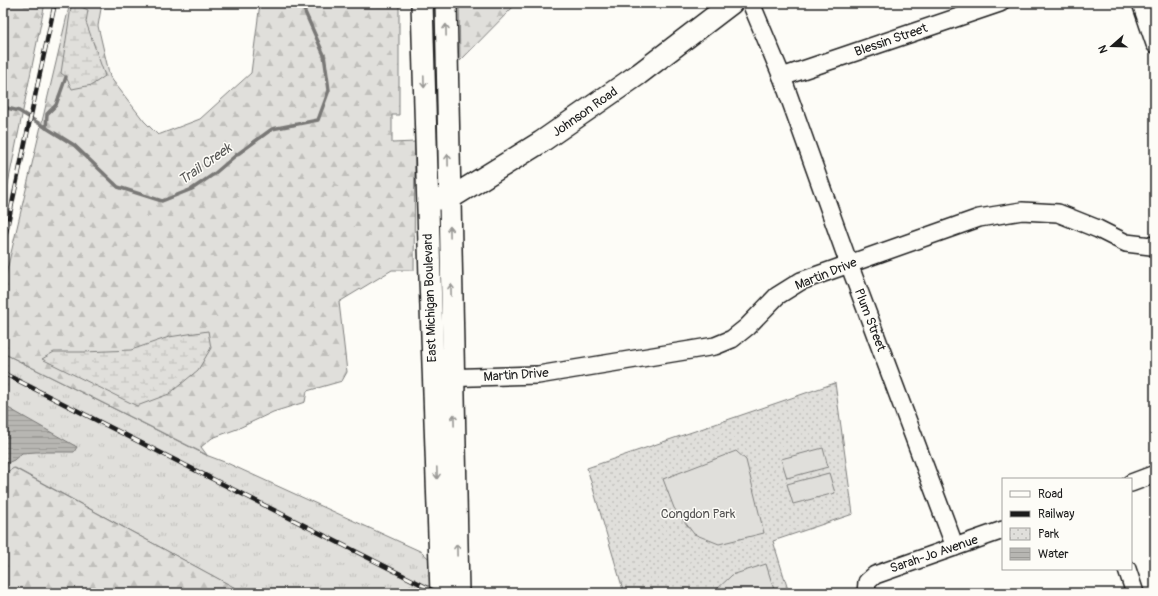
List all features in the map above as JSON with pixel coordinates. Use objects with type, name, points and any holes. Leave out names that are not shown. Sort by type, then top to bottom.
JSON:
[{"type":"main road","name":"Johnson Road","points":[[427,200],[449,199],[541,142],[639,74],[732,3]]},
{"type":"main road","name":"East Michigan Boulevard","points":[[441,593],[443,378],[449,199],[446,4]]},
{"type":"main road","name":"East Michigan Boulevard","points":[[422,9],[427,200],[443,378],[458,593]]},
{"type":"street","name":"Plum Street","points":[[751,3],[782,77],[849,264],[955,548]]},
{"type":"street","name":"Blessin Street","points":[[782,77],[1000,3]]},
{"type":"street","points":[[1141,3],[1155,44]]},
{"type":"street","name":"Martin Drive","points":[[443,378],[538,375],[715,346],[732,339],[747,327],[777,296],[801,281],[979,218],[1022,211],[1058,213],[1098,229],[1126,243],[1151,246],[1155,245]]},
{"type":"street","points":[[1132,483],[1155,474]]},
{"type":"street","name":"Sarah-Jo Avenue","points":[[867,588],[875,575],[1002,530]]},
{"type":"street","points":[[1127,570],[1136,593]]},
{"type":"green space","points":[[3,3],[45,3],[3,208]]},
{"type":"green space","points":[[70,3],[102,3],[98,26],[110,77],[144,121],[158,135],[200,119],[251,73],[260,3],[399,3],[399,115],[392,115],[392,143],[415,142],[414,270],[392,270],[339,302],[347,372],[342,381],[307,391],[305,402],[273,412],[237,429],[212,438],[201,447],[207,455],[3,353],[3,287]]},
{"type":"green space","points":[[459,3],[517,3],[460,61]]},
{"type":"green space","points":[[75,4],[88,10],[86,22],[105,76],[92,85],[72,89],[66,77],[61,73],[71,7]]},
{"type":"green space","points":[[208,331],[211,348],[198,370],[169,394],[137,406],[42,359],[54,352],[131,350],[169,337]]},
{"type":"green space","points":[[3,353],[206,455],[227,463],[422,552],[465,593],[244,593],[15,468],[3,474]]},
{"type":"green space","name":"Congdon Park","points":[[835,383],[853,514],[773,541],[789,593],[624,593],[587,468]]},
{"type":"green space","points":[[823,448],[828,467],[787,478],[781,459]]},
{"type":"green space","points":[[736,451],[746,460],[764,533],[719,544],[694,534],[674,508],[663,479]]},
{"type":"green space","points":[[14,468],[241,591],[234,593],[3,593],[3,474]]},
{"type":"green space","points":[[829,473],[835,493],[793,504],[787,484]]},
{"type":"green space","points":[[766,564],[775,593],[713,593],[732,575]]},
{"type":"water","points":[[3,405],[77,447],[74,452],[22,453],[14,460],[3,465]]},
{"type":"waterway","name":"Trail Creek","points":[[3,107],[19,111],[74,145],[118,187],[162,201],[192,189],[272,129],[318,120],[329,90],[324,55],[301,3]]},
{"type":"waterway","points":[[46,128],[47,114],[56,105],[66,77]]},
{"type":"railway","points":[[3,246],[55,3]]},
{"type":"railway","points":[[3,373],[438,593]]}]
